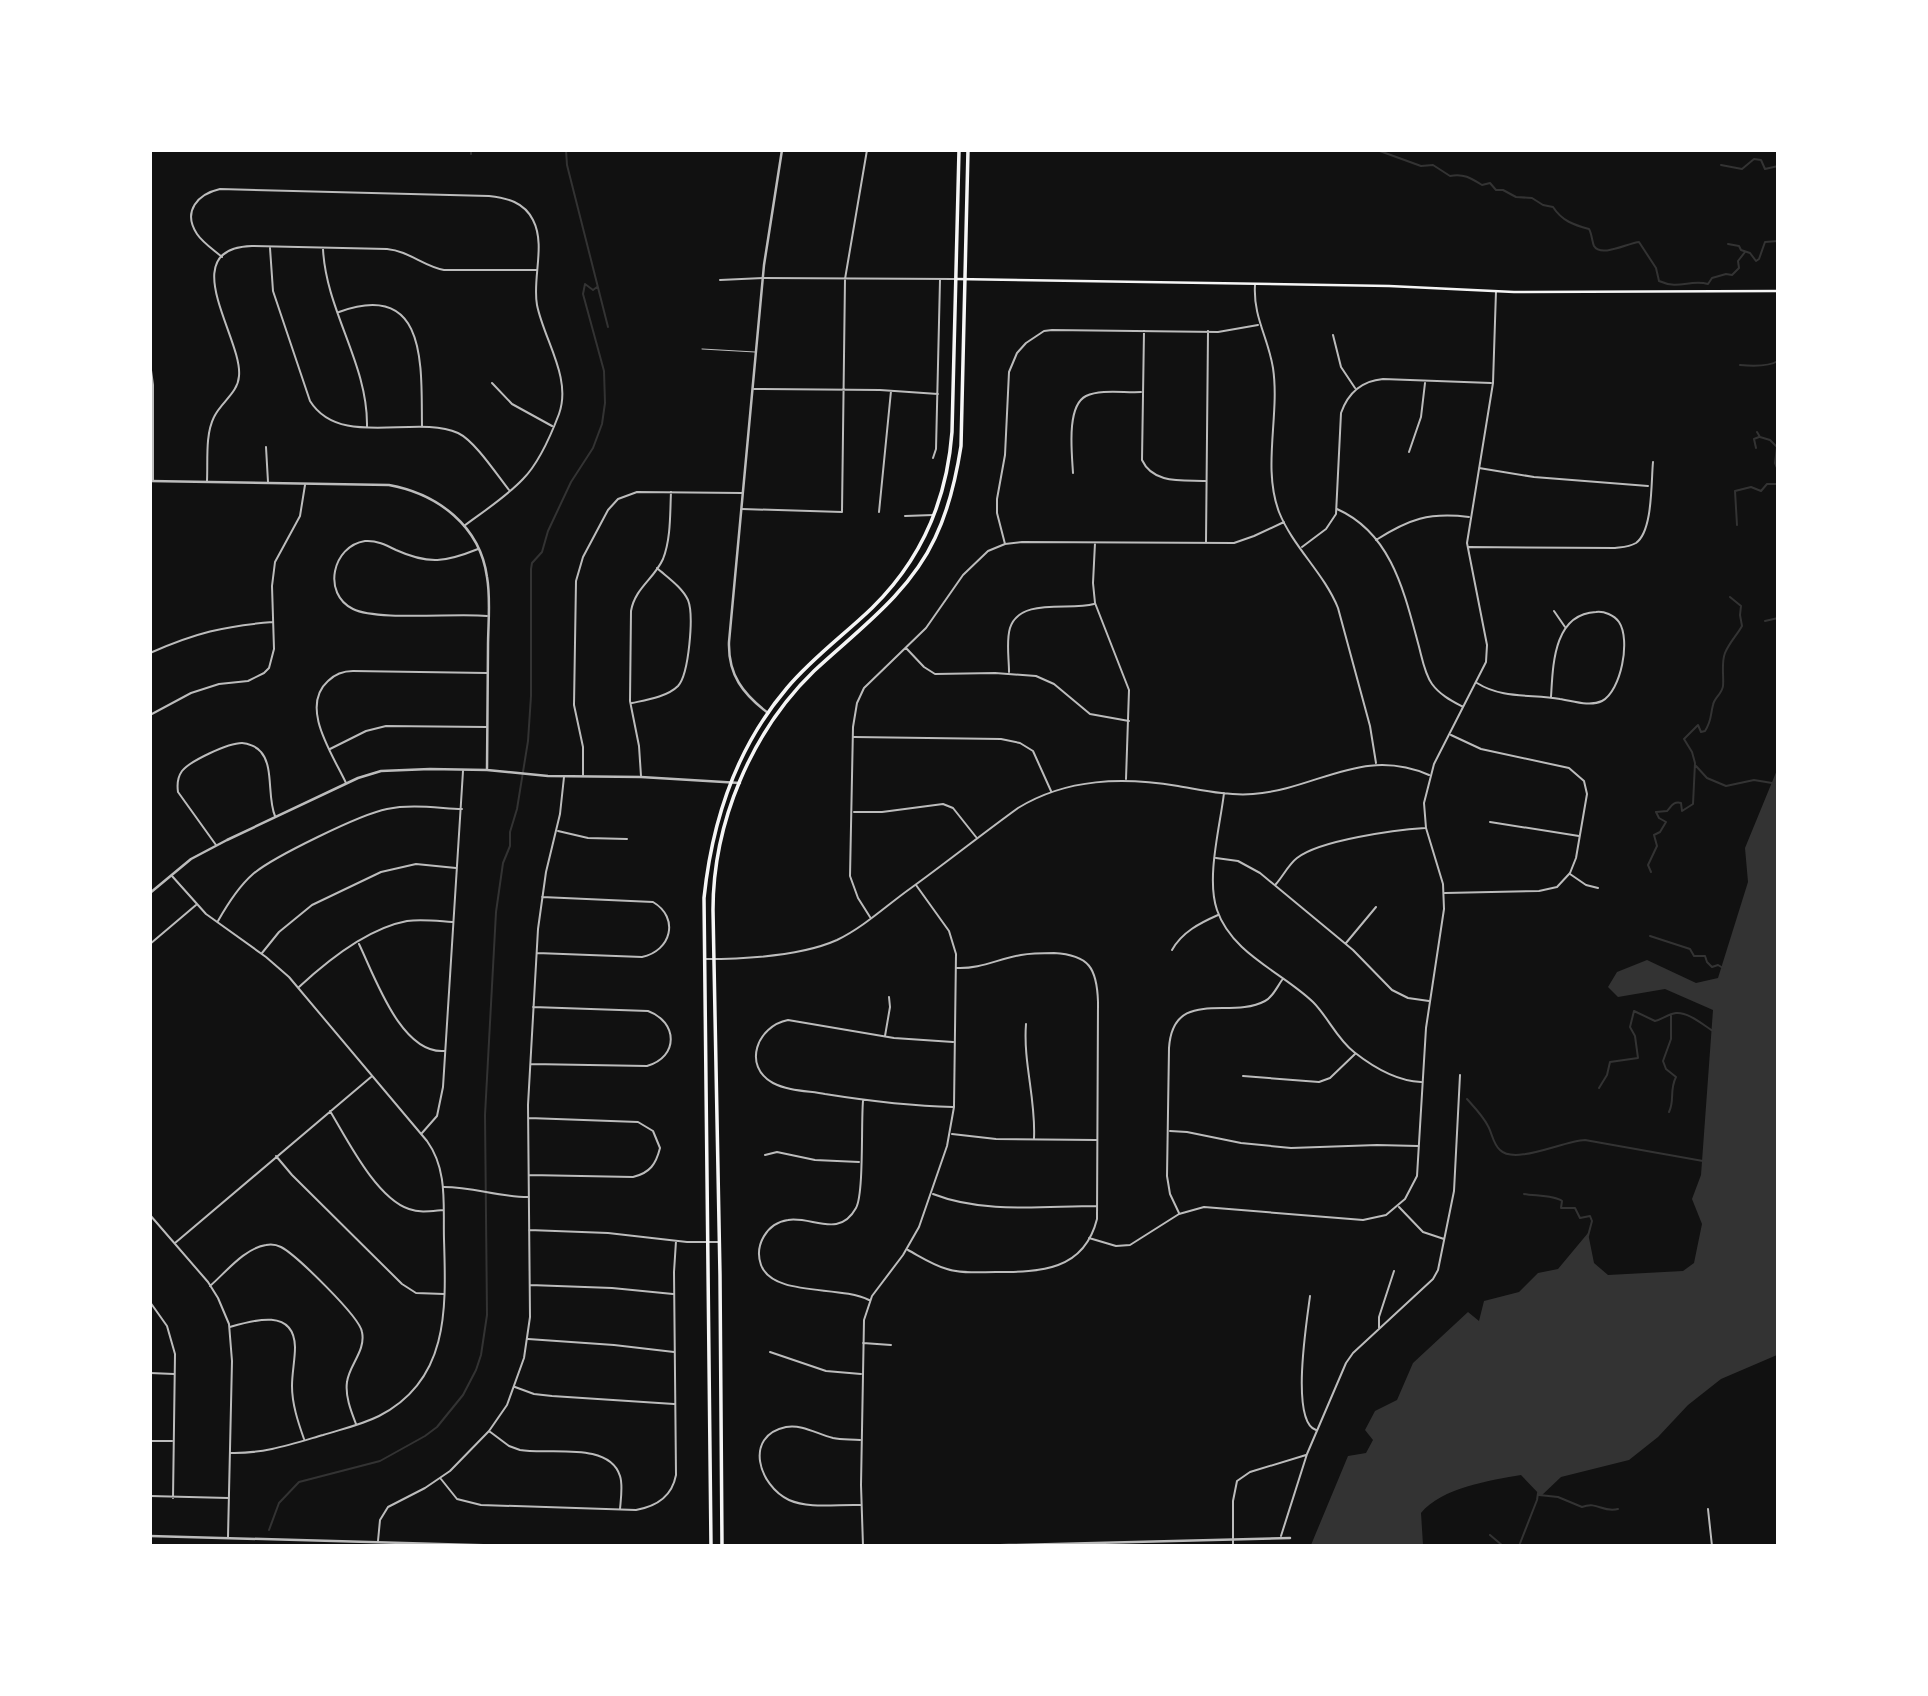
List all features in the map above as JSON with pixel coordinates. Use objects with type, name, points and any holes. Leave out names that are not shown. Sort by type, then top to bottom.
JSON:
[{"type":"main road","points":[[711,1545],[704,898],[708,862],[719,811],[754,733],[809,664],[873,607],[909,565],[934,515],[944,486],[950,451],[959,150]]},
{"type":"main road","points":[[722,1545],[720,1242],[713,900],[716,873],[730,810],[756,745],[813,673],[876,617],[917,568],[935,540],[955,480],[961,446],[968,150]]},
{"type":"main road","points":[[956,279],[1389,286],[1496,291],[1777,291]]},
{"type":"main road","points":[[809,664],[813,673]]},
{"type":"street","points":[[768,713],[742,691],[728,657],[763,278],[782,150]]},
{"type":"street","points":[[741,509],[842,512],[845,279],[867,150]]},
{"type":"street","points":[[222,257],[197,234],[192,215],[192,207],[203,194],[220,188],[489,196],[516,202],[534,221],[537,234],[535,288],[539,313],[561,387],[562,402],[553,427],[524,479],[464,526]]},
{"type":"street","points":[[270,246],[272,291],[310,401],[317,411],[333,422],[367,427],[444,429],[464,437],[510,491]]},
{"type":"street","points":[[207,482],[212,421],[234,390],[239,376],[238,362],[215,286],[215,269],[222,257],[239,247],[323,247],[401,251],[431,267],[444,270],[536,270]]},
{"type":"street","points":[[323,247],[326,270],[338,312],[363,386],[367,427]]},
{"type":"street","points":[[933,458],[936,449],[940,279]]},
{"type":"street","points":[[720,280],[956,279]]},
{"type":"street","points":[[1255,285],[1259,325],[1273,368],[1273,486],[1276,503],[1284,522],[1338,608],[1370,726],[1376,764]]},
{"type":"street","points":[[1089,1238],[1116,1246],[1130,1245],[1179,1214],[1204,1207],[1363,1220],[1379,1218],[1398,1207],[1414,1184],[1430,1002],[1442,934],[1444,893],[1439,867],[1426,828],[1424,803],[1430,775],[1486,662],[1487,645],[1468,547],[1470,517],[1493,383],[1496,291]]},
{"type":"street","points":[[338,312],[374,304],[393,311],[409,324],[416,335],[418,349],[422,429]]},
{"type":"street","points":[[1005,544],[997,513],[997,499],[1006,448],[1007,379],[1017,353],[1032,338],[1052,330],[1224,332],[1259,325]]},
{"type":"street","points":[[1144,330],[1141,448],[1144,465],[1161,478],[1206,481]]},
{"type":"street","points":[[1206,543],[1208,331]]},
{"type":"street","points":[[1333,335],[1341,367],[1356,389]]},
{"type":"street","points":[[150,363],[153,385],[152,481],[379,485],[408,489],[441,505],[464,526],[479,548],[487,576],[487,770]]},
{"type":"street","points":[[1300,548],[1326,529],[1336,509],[1340,413],[1356,389],[1370,381],[1382,379],[1493,383]]},
{"type":"street","points":[[1409,452],[1421,417],[1425,382]]},
{"type":"street","points":[[492,383],[512,404],[553,427]]},
{"type":"street","points":[[753,389],[938,394]]},
{"type":"street","points":[[879,512],[891,391]]},
{"type":"street","points":[[1073,473],[1074,410],[1080,400],[1101,393],[1142,392]]},
{"type":"street","points":[[266,447],[268,483]]},
{"type":"street","points":[[1468,547],[1626,547],[1636,543],[1644,534],[1648,516],[1653,462]]},
{"type":"street","points":[[1478,468],[1534,477],[1650,486]]},
{"type":"street","points":[[150,715],[198,690],[219,684],[248,681],[264,673],[272,659],[272,578],[275,562],[300,516],[305,484]]},
{"type":"street","points":[[583,776],[583,747],[575,713],[575,597],[580,565],[608,510],[618,499],[637,492],[743,493]]},
{"type":"street","points":[[641,777],[639,746],[631,703],[632,603],[657,568],[666,546],[671,492]]},
{"type":"street","points":[[1336,509],[1361,522],[1375,540],[1403,586],[1427,676],[1437,690],[1464,708]]},
{"type":"street","points":[[905,516],[934,515]]},
{"type":"street","points":[[1375,540],[1403,523],[1421,517],[1470,517]]},
{"type":"street","points":[[871,919],[858,898],[850,876],[855,711],[864,688],[926,628],[963,575],[981,556],[1005,544],[1039,541],[1241,541],[1284,522]]},
{"type":"street","points":[[479,548],[458,557],[431,561],[414,558],[379,543],[364,541],[344,553],[334,569],[334,580],[343,601],[358,611],[488,616]]},
{"type":"street","points":[[1095,543],[1095,603],[1129,690],[1126,780]]},
{"type":"street","points":[[631,703],[670,692],[680,683],[685,669],[691,623],[689,603],[683,592],[657,568]]},
{"type":"street","points":[[1009,674],[1010,628],[1019,614],[1029,609],[1081,607],[1095,603]]},
{"type":"street","points":[[1554,611],[1565,628]]},
{"type":"street","points":[[1476,683],[1496,692],[1589,704],[1602,701],[1613,690],[1621,666],[1623,634],[1620,624],[1613,617],[1600,611],[1589,613],[1560,633],[1551,697]]},
{"type":"street","points":[[150,653],[201,632],[230,625],[273,622]]},
{"type":"street","points":[[906,648],[924,667],[935,674],[1029,675],[1048,681],[1090,714],[1129,721]]},
{"type":"street","points":[[346,784],[316,717],[315,704],[323,687],[337,675],[347,671],[371,670],[488,673]]},
{"type":"street","points":[[330,749],[366,731],[386,726],[488,727]]},
{"type":"street","points":[[1444,893],[1539,891],[1557,887],[1570,873],[1576,858],[1587,794],[1584,781],[1575,771],[1481,749],[1450,734]]},
{"type":"street","points":[[853,737],[1008,740],[1033,751],[1051,792]]},
{"type":"street","points":[[216,846],[178,792],[180,773],[201,758],[225,747],[243,743],[261,752],[267,761],[269,796],[275,817]]},
{"type":"street","points":[[705,959],[753,957],[821,945],[845,936],[1018,808],[1051,792],[1087,782],[1126,780],[1224,793],[1265,792],[1376,764],[1403,765],[1430,775]]},
{"type":"street","points":[[421,1133],[440,1110],[443,1087],[463,770]]},
{"type":"street","points":[[150,893],[191,859],[346,784],[381,771],[487,770],[740,783]]},
{"type":"street","points":[[378,1542],[380,1520],[388,1507],[440,1478],[462,1461],[489,1431],[507,1405],[528,1339],[528,1118],[536,953],[542,897],[564,776]]},
{"type":"street","points":[[1224,793],[1213,896],[1219,915],[1236,941],[1313,1002],[1343,1042],[1356,1053],[1395,1077],[1422,1082]]},
{"type":"street","points":[[852,812],[875,813],[943,804],[953,808],[976,838]]},
{"type":"street","points":[[217,922],[243,884],[261,868],[359,819],[396,807],[462,809]]},
{"type":"street","points":[[1490,822],[1580,836]]},
{"type":"street","points":[[1275,885],[1293,862],[1311,850],[1392,832],[1426,828]]},
{"type":"street","points":[[556,831],[588,838],[627,839]]},
{"type":"street","points":[[1216,858],[1243,863],[1275,885],[1359,954],[1392,990],[1409,998],[1430,1002]]},
{"type":"street","points":[[261,954],[279,932],[312,905],[381,872],[416,864],[457,868]]},
{"type":"street","points":[[1570,873],[1586,885],[1598,888]]},
{"type":"street","points":[[171,876],[197,905],[261,954],[298,988],[421,1133],[437,1158],[443,1187],[445,1294],[442,1335],[424,1375],[414,1389],[393,1407],[356,1425],[259,1452],[230,1452]]},
{"type":"street","points":[[863,1545],[861,1440],[864,1320],[870,1301],[907,1249],[919,1227],[950,1134],[954,1107],[957,968],[954,946],[949,931],[916,885]]},
{"type":"street","points":[[536,953],[642,957],[653,954],[662,947],[669,933],[668,917],[662,908],[653,902],[542,897]]},
{"type":"street","points":[[150,944],[197,905]]},
{"type":"street","points":[[1345,943],[1376,907]]},
{"type":"street","points":[[1172,950],[1182,936],[1199,923],[1219,915]]},
{"type":"street","points":[[298,988],[336,956],[388,928],[406,922],[453,922]]},
{"type":"street","points":[[359,943],[408,1036],[427,1049],[445,1051]]},
{"type":"street","points":[[907,1249],[928,1262],[952,1271],[1032,1272],[1068,1261],[1083,1247],[1096,1226],[1098,988],[1095,975],[1088,964],[1072,955],[1033,953],[977,967],[957,968]]},
{"type":"street","points":[[1179,1214],[1168,1189],[1169,1048],[1175,1023],[1184,1014],[1196,1010],[1263,1002],[1272,995],[1283,979]]},
{"type":"street","points":[[885,1037],[889,997]]},
{"type":"street","points":[[530,1064],[647,1066],[666,1055],[671,1041],[670,1031],[663,1019],[648,1011],[533,1007]]},
{"type":"street","points":[[954,1042],[885,1037],[788,1020],[770,1027],[759,1040],[756,1052],[757,1064],[773,1083],[863,1100],[954,1107]]},
{"type":"street","points":[[1026,1024],[1025,1061],[1035,1114],[1034,1139]]},
{"type":"street","points":[[1243,1076],[1319,1082],[1330,1078],[1356,1053]]},
{"type":"street","points":[[1280,1539],[1307,1454],[1346,1363],[1435,1277],[1456,1168],[1461,1075]]},
{"type":"street","points":[[175,1243],[372,1076]]},
{"type":"street","points":[[863,1100],[859,1203],[852,1214],[834,1224],[795,1219],[782,1222],[771,1228],[763,1237],[759,1256],[766,1274],[783,1285],[848,1292],[870,1301]]},
{"type":"street","points":[[330,1111],[360,1161],[393,1199],[403,1207],[415,1210],[444,1210]]},
{"type":"street","points":[[528,1118],[638,1122],[653,1131],[660,1148],[654,1165],[645,1173],[634,1177],[528,1175]]},
{"type":"street","points":[[1168,1131],[1291,1148],[1377,1144],[1419,1146]]},
{"type":"street","points":[[950,1134],[976,1139],[1097,1140]]},
{"type":"street","points":[[765,1156],[777,1152],[815,1160],[860,1162]]},
{"type":"street","points":[[276,1156],[401,1284],[416,1293],[445,1294]]},
{"type":"street","points":[[443,1187],[529,1197]]},
{"type":"street","points":[[932,1193],[978,1206],[1098,1206]]},
{"type":"street","points":[[1398,1207],[1423,1232],[1444,1239]]},
{"type":"street","points":[[150,1215],[210,1286],[222,1306],[229,1327],[232,1352],[228,1538]]},
{"type":"street","points":[[529,1230],[616,1233],[676,1241],[720,1242]]},
{"type":"street","points":[[440,1478],[457,1499],[475,1504],[636,1510],[650,1507],[671,1492],[676,1475],[676,1241]]},
{"type":"street","points":[[210,1286],[250,1252],[267,1244],[284,1249],[351,1312],[362,1329],[361,1348],[346,1384],[356,1425]]},
{"type":"street","points":[[1379,1329],[1394,1271]]},
{"type":"street","points":[[530,1285],[674,1294]]},
{"type":"street","points":[[1310,1296],[1302,1382],[1304,1418],[1311,1428],[1317,1430]]},
{"type":"street","points":[[150,1302],[169,1333],[174,1347],[173,1498]]},
{"type":"street","points":[[229,1327],[266,1319],[283,1323],[291,1333],[295,1351],[292,1394],[304,1440]]},
{"type":"street","points":[[528,1339],[675,1352]]},
{"type":"street","points":[[862,1343],[891,1345]]},
{"type":"street","points":[[770,1352],[826,1371],[862,1374]]},
{"type":"street","points":[[150,1373],[175,1374]]},
{"type":"street","points":[[514,1387],[534,1394],[552,1396],[675,1404]]},
{"type":"street","points":[[861,1440],[834,1438],[801,1427],[788,1426],[770,1434],[762,1445],[759,1458],[764,1477],[790,1501],[805,1504],[861,1505]]},
{"type":"street","points":[[489,1431],[509,1446],[520,1450],[591,1453],[608,1459],[621,1477],[620,1510]]},
{"type":"street","points":[[150,1441],[173,1441]]},
{"type":"street","points":[[1233,1545],[1233,1501],[1237,1481],[1250,1472],[1307,1454]]},
{"type":"street","points":[[150,1496],[229,1498]]},
{"type":"street","points":[[1708,1509],[1712,1545]]},
{"type":"street","points":[[150,1536],[512,1545]]},
{"type":"street","points":[[972,1545],[1290,1538]]},
{"type":"street","points":[[305,1545],[306,1540]]},
{"type":"lane","points":[[702,349],[757,352]]},
{"type":"shaded area","points":[[1777,770],[1777,1355],[1721,1379],[1688,1405],[1658,1437],[1629,1460],[1561,1477],[1541,1496],[1521,1475],[1467,1486],[1441,1497],[1421,1513],[1423,1545],[1311,1545],[1348,1456],[1366,1453],[1373,1440],[1365,1430],[1375,1411],[1397,1400],[1413,1363],[1468,1312],[1479,1321],[1484,1301],[1519,1292],[1538,1273],[1558,1269],[1588,1233],[1594,1263],[1608,1275],[1683,1271],[1694,1263],[1702,1224],[1692,1199],[1701,1175],[1713,1010],[1665,989],[1618,997],[1608,987],[1617,972],[1647,960],[1696,983],[1718,978],[1748,882],[1745,848]]},
{"type":"waterway","points":[[566,150],[567,165],[608,327]]},
{"type":"waterway","points":[[1377,150],[1421,166],[1433,165],[1450,176],[1467,177],[1482,185],[1490,183],[1496,190],[1503,190],[1516,197],[1532,198],[1543,205],[1553,207],[1569,222],[1589,229],[1594,246],[1602,251],[1639,242],[1656,268],[1659,281],[1666,284],[1708,284],[1712,278],[1732,275],[1739,268],[1738,261],[1745,252]]},
{"type":"waterway","points":[[1721,165],[1742,169],[1754,159],[1761,160],[1765,169],[1778,166]]},
{"type":"waterway","points":[[1728,244],[1739,246],[1756,261],[1765,242],[1778,241]]},
{"type":"waterway","points":[[269,1530],[279,1503],[299,1482],[380,1461],[437,1427],[463,1395],[481,1355],[487,1315],[485,1115],[496,912],[503,863],[510,846],[510,832],[517,809],[528,741],[531,696],[531,569],[532,563],[542,552],[548,531],[571,482],[593,448],[602,424],[605,403],[604,371],[583,294],[585,284],[593,290],[597,287]]},
{"type":"waterway","points":[[1740,365],[1764,365],[1778,361]]},
{"type":"waterway","points":[[1757,432],[1760,437],[1770,440],[1777,447],[1775,463],[1778,470]]},
{"type":"waterway","points":[[1756,448],[1754,439],[1759,437]]},
{"type":"waterway","points":[[1737,525],[1735,491],[1751,487],[1761,491],[1767,484],[1778,484]]},
{"type":"waterway","points":[[1651,872],[1648,865],[1657,846],[1654,835],[1660,832],[1666,822],[1659,818],[1656,812],[1667,811],[1676,803],[1681,803],[1682,811],[1693,804],[1695,763],[1684,739],[1698,725],[1701,732],[1705,731],[1714,703],[1722,689],[1725,653],[1742,626],[1741,606],[1730,597]]},
{"type":"waterway","points":[[1765,621],[1778,618]]},
{"type":"waterway","points":[[1696,766],[1707,778],[1726,786],[1754,780],[1778,784]]},
{"type":"waterway","points":[[1650,936],[1690,949],[1694,956],[1705,956],[1712,967],[1718,965],[1723,968]]},
{"type":"waterway","points":[[1599,1088],[1607,1075],[1610,1062],[1638,1058],[1635,1036],[1630,1027],[1634,1011],[1655,1021],[1681,1013],[1713,1031]]},
{"type":"waterway","points":[[1669,1112],[1676,1077],[1666,1069],[1663,1061],[1671,1039],[1671,1016]]},
{"type":"waterway","points":[[1467,1099],[1486,1122],[1498,1148],[1507,1154],[1528,1154],[1585,1140],[1703,1161]]},
{"type":"waterway","points":[[1524,1194],[1559,1199],[1562,1201],[1561,1208],[1575,1208],[1580,1218],[1590,1216],[1592,1221],[1588,1236]]},
{"type":"waterway","points":[[1519,1546],[1538,1493]]},
{"type":"waterway","points":[[1539,1495],[1558,1497],[1582,1507],[1592,1505],[1608,1510],[1618,1509]]},
{"type":"waterway","points":[[1490,1535],[1503,1546]]}]
